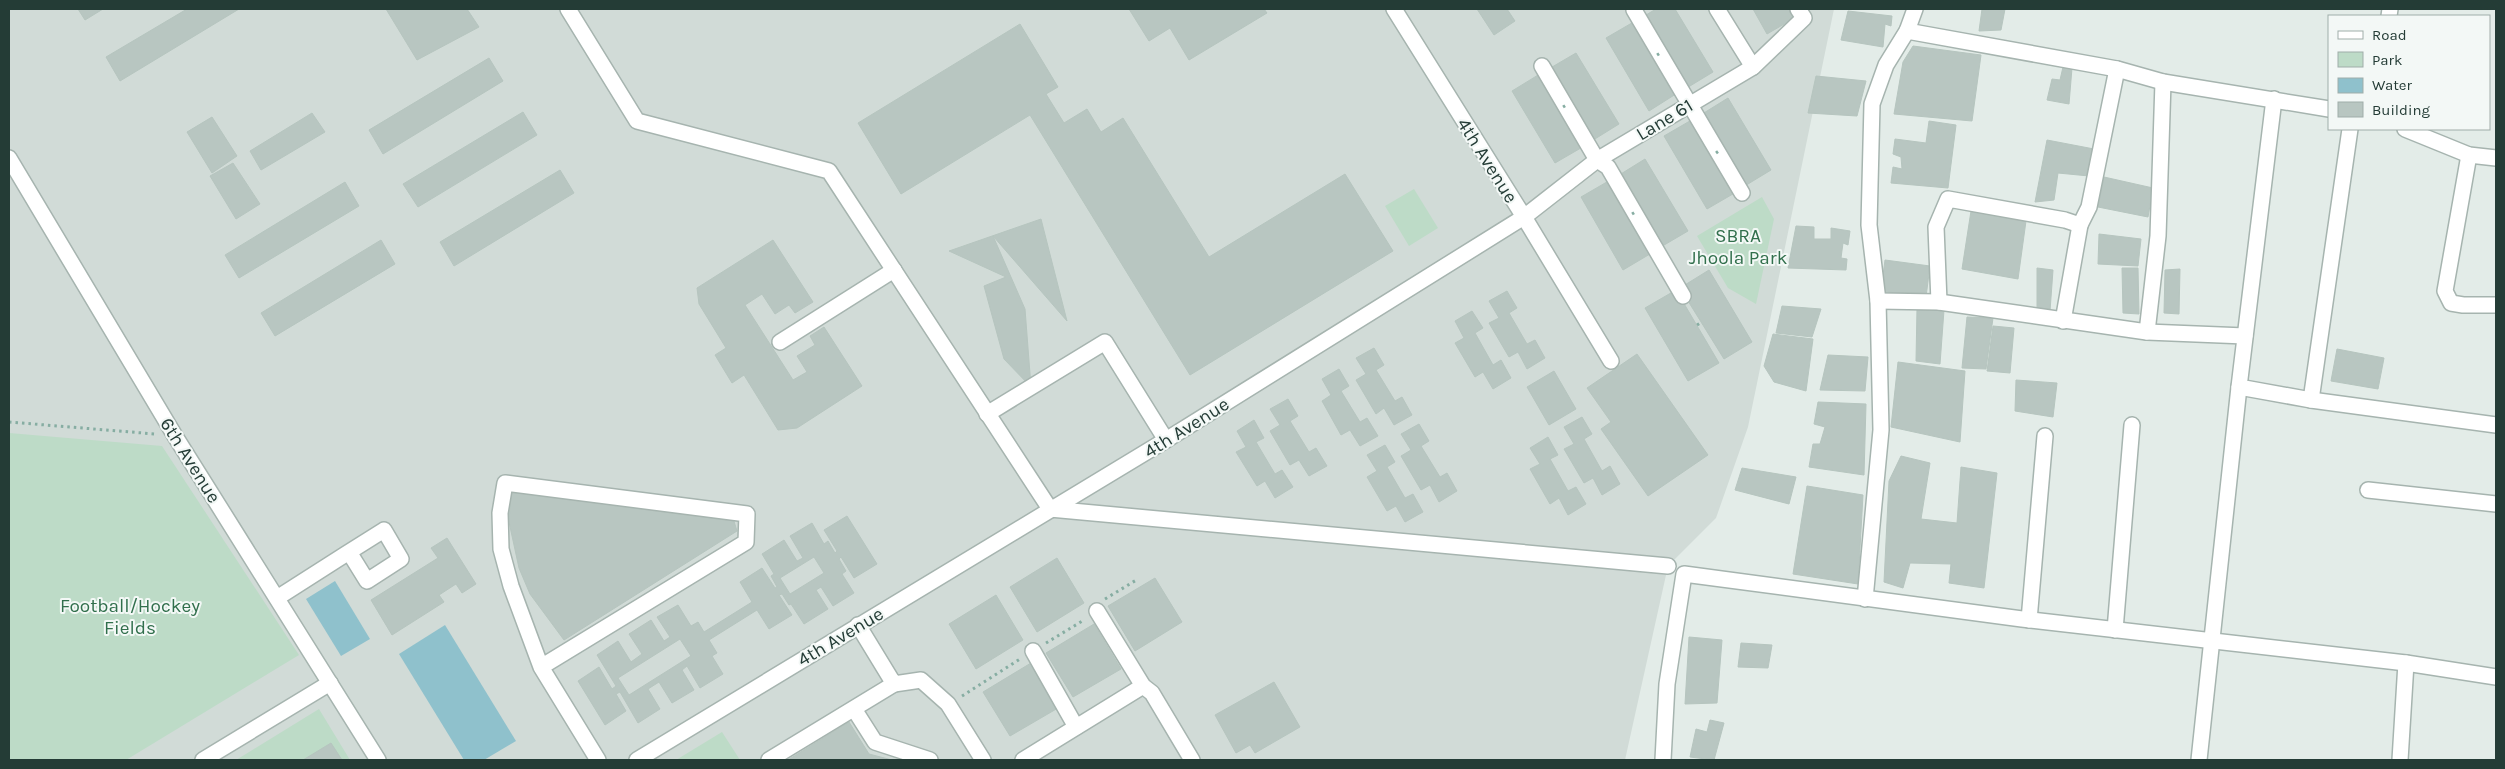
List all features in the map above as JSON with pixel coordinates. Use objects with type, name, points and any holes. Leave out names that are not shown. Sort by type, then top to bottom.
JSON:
[{"type":"street","points":[[568,9],[637,121],[829,171],[1050,509],[1668,566]]},
{"type":"street","name":"4th Avenue","points":[[637,760],[1166,440],[1524,216],[1394,9]]},
{"type":"street","points":[[1718,9],[1752,67]]},
{"type":"street","name":"Lane 61","points":[[1524,216],[1597,160],[1752,67],[1804,18],[1798,9]]},
{"type":"street","points":[[1865,599],[1881,430],[1878,301],[1869,226],[1872,104],[1886,65],[1907,31],[1915,9]]},
{"type":"street","points":[[1634,10],[1742,193]]},
{"type":"street","points":[[1907,31],[2117,69],[2163,82],[2328,109]]},
{"type":"street","points":[[1542,66],[1597,160],[1608,167],[1683,296]]},
{"type":"street","points":[[2063,321],[2080,225],[2089,207],[2117,69]]},
{"type":"street","points":[[2147,332],[2158,236],[2163,82]]},
{"type":"street","points":[[2199,760],[2239,387],[2274,99]]},
{"type":"street","points":[[2311,400],[2350,130]]},
{"type":"street","points":[[2407,130],[2469,155],[2496,158]]},
{"type":"street","points":[[2469,155],[2445,291],[2451,303],[2496,305]]},
{"type":"street","name":"6th Avenue","points":[[11,164],[175,436],[378,760]]},
{"type":"street","points":[[1939,302],[1936,227],[1948,199],[2065,220],[2080,225]]},
{"type":"street","points":[[1524,216],[1611,360]]},
{"type":"street","points":[[780,342],[894,270]]},
{"type":"street","points":[[1878,301],[1939,302],[2147,332],[2245,336]]},
{"type":"street","points":[[987,414],[1105,342],[1166,440]]},
{"type":"street","points":[[2239,387],[2311,400],[2496,425]]},
{"type":"street","points":[[2115,630],[2132,425]]},
{"type":"street","points":[[2029,620],[2044,436]]},
{"type":"street","points":[[541,667],[746,542],[747,514],[504,483],[500,513],[501,548],[510,586],[541,667],[598,760]]},
{"type":"street","points":[[2368,490],[2496,504]]},
{"type":"street","points":[[277,598],[349,552]]},
{"type":"street","points":[[1662,760],[1668,684],[1684,574],[2029,620],[2406,663],[2496,677]]},
{"type":"street","points":[[1097,611],[1143,686],[1152,693],[1192,760]]},
{"type":"street","points":[[858,625],[894,684]]},
{"type":"street","points":[[1033,652],[1076,727]]},
{"type":"street","points":[[2400,760],[2406,663]]},
{"type":"street","points":[[768,760],[894,684],[921,680],[948,704],[983,760]]},
{"type":"street","points":[[203,760],[330,683]]},
{"type":"street","points":[[1024,760],[1143,686]]},
{"type":"street","points":[[854,709],[875,742],[930,760]]},
{"type":"path","points":[[1657,55],[1662,52]]},
{"type":"path","points":[[1564,107],[1568,104]]},
{"type":"path","points":[[1716,153],[1720,150]]},
{"type":"path","points":[[1632,214],[1637,211]]},
{"type":"path","points":[[1697,325],[1702,322]]},
{"type":"path","points":[[9,422],[175,436]]},
{"type":"shaded area","points":[[9,9],[1834,9],[1748,427],[1716,518],[1668,566],[1625,760],[9,760]]},
{"type":"green space","points":[[1414,189],[1438,228],[1409,246],[1385,206]]},
{"type":"green space","name":"SBRA Jhoola Park","points":[[1762,197],[1774,219],[1756,304],[1728,288],[1697,236]]},
{"type":"green space","name":"Football/Hockey Fields","points":[[9,433],[162,446],[299,655],[126,760],[9,760]]},
{"type":"green space","points":[[319,709],[350,760],[236,760]]},
{"type":"green space","points":[[722,732],[740,760],[676,760]]},
{"type":"water","points":[[335,581],[370,639],[341,656],[306,599]]},
{"type":"water","points":[[445,625],[516,741],[484,760],[464,760],[399,654]]},
{"type":"building","points":[[78,9],[103,9],[85,20]]},
{"type":"building","points":[[187,9],[239,9],[120,81],[106,57]]},
{"type":"building","points":[[386,9],[467,9],[479,27],[417,60]]},
{"type":"building","points":[[1129,9],[1264,9],[1267,13],[1189,60],[1170,28],[1149,41]]},
{"type":"building","points":[[1477,9],[1507,9],[1515,21],[1494,35]]},
{"type":"building","points":[[1656,9],[1675,9],[1713,72],[1685,89],[1641,18]]},
{"type":"building","points":[[1753,9],[1794,9],[1798,16],[1767,34]]},
{"type":"building","points":[[1982,9],[2005,9],[2001,30],[1979,31]]},
{"type":"building","points":[[1848,11],[1892,16],[1891,26],[1885,24],[1883,47],[1841,40]]},
{"type":"building","points":[[1637,20],[1679,92],[1649,111],[1606,38]]},
{"type":"building","points":[[1020,24],[1058,87],[1046,94],[1064,123],[1087,109],[1101,132],[1123,118],[1209,257],[1345,174],[1393,251],[1190,375],[1030,115],[901,194],[858,123]]},
{"type":"building","points":[[1913,46],[1981,55],[1972,121],[1894,114],[1903,62]]},
{"type":"building","points":[[1576,53],[1619,124],[1590,142],[1547,70]]},
{"type":"building","points":[[489,58],[503,81],[383,154],[369,130]]},
{"type":"building","points":[[2063,67],[2072,68],[2069,104],[2047,100],[2052,79],[2060,80]]},
{"type":"building","points":[[1543,72],[1586,145],[1555,163],[1512,91]]},
{"type":"building","points":[[1816,76],[1866,81],[1857,116],[1808,113]]},
{"type":"building","points":[[1728,98],[1771,170],[1743,187],[1699,116]]},
{"type":"building","points":[[523,112],[537,135],[418,207],[403,184]]},
{"type":"building","points":[[312,113],[325,132],[261,170],[250,151]]},
{"type":"building","points":[[212,117],[237,156],[212,173],[187,132]]},
{"type":"building","points":[[1695,118],[1738,191],[1707,209],[1664,136]]},
{"type":"building","points":[[1929,121],[1956,125],[1948,188],[1891,183],[1893,167],[1902,169],[1901,157],[1893,154],[1895,139],[1926,143]]},
{"type":"building","points":[[2047,140],[2094,149],[2089,176],[2058,173],[2054,200],[2035,202]]},
{"type":"building","points":[[1645,159],[1688,231],[1659,248],[1616,177]]},
{"type":"building","points":[[233,163],[260,204],[236,219],[210,176]]},
{"type":"building","points":[[560,170],[574,193],[454,266],[440,242]]},
{"type":"building","points":[[2104,177],[2153,188],[2148,217],[2098,207]]},
{"type":"building","points":[[1612,179],[1655,251],[1623,270],[1581,197]]},
{"type":"building","points":[[345,182],[359,206],[239,278],[225,255]]},
{"type":"building","points":[[1971,211],[2026,221],[2018,279],[1962,269]]},
{"type":"building","points":[[1041,219],[1067,321],[993,236],[1025,309],[1031,387],[1004,359],[984,286],[1006,277],[949,251]]},
{"type":"building","points":[[1796,226],[1814,227],[1814,239],[1831,239],[1831,228],[1850,231],[1848,245],[1843,243],[1841,258],[1847,259],[1846,270],[1788,268]]},
{"type":"building","points":[[2099,234],[2141,239],[2138,266],[2098,264]]},
{"type":"building","points":[[381,240],[395,264],[275,336],[261,313]]},
{"type":"building","points":[[773,240],[813,302],[795,313],[789,305],[775,314],[762,294],[745,305],[793,380],[807,372],[797,356],[815,345],[810,336],[824,327],[862,386],[797,428],[778,430],[744,375],[732,383],[715,355],[726,348],[699,304],[697,288]]},
{"type":"building","points":[[1885,260],[1930,266],[1926,297],[1881,291]]},
{"type":"building","points":[[2037,268],[2053,270],[2050,311],[2037,311]]},
{"type":"building","points":[[2122,268],[2138,268],[2139,314],[2123,313]]},
{"type":"building","points":[[2180,269],[2179,314],[2164,313],[2165,270]]},
{"type":"building","points":[[1709,270],[1752,342],[1724,359],[1680,288]]},
{"type":"building","points":[[1676,290],[1719,363],[1688,381],[1645,308]]},
{"type":"building","points":[[1507,291],[1517,308],[1509,313],[1527,344],[1535,340],[1545,358],[1527,369],[1518,352],[1509,357],[1489,323],[1499,318],[1489,301]]},
{"type":"building","points":[[1782,306],[1821,309],[1812,337],[1776,333]]},
{"type":"building","points":[[1917,308],[1944,310],[1940,364],[1916,361]]},
{"type":"building","points":[[1472,311],[1483,328],[1475,333],[1493,365],[1501,360],[1511,378],[1493,389],[1483,372],[1475,377],[1455,343],[1464,338],[1455,321]]},
{"type":"building","points":[[1967,317],[1993,318],[1986,369],[1962,368]]},
{"type":"building","points":[[1993,326],[2014,328],[2010,373],[1987,371]]},
{"type":"building","points":[[1773,334],[1813,339],[1806,391],[1774,382],[1764,366]]},
{"type":"building","points":[[1374,348],[1384,365],[1376,370],[1395,401],[1402,397],[1412,415],[1394,425],[1384,408],[1376,414],[1356,380],[1366,374],[1356,358]]},
{"type":"building","points":[[2337,349],[2384,358],[2378,389],[2331,381]]},
{"type":"building","points":[[1637,354],[1708,455],[1648,496],[1601,429],[1611,422],[1587,388]]},
{"type":"building","points":[[1828,355],[1868,357],[1865,391],[1820,390]]},
{"type":"building","points":[[1898,362],[1965,371],[1960,442],[1891,427]]},
{"type":"building","points":[[1339,369],[1349,386],[1341,391],[1360,422],[1367,418],[1378,436],[1360,446],[1350,430],[1341,435],[1322,401],[1331,395],[1322,379]]},
{"type":"building","points":[[1554,371],[1576,409],[1549,425],[1527,387]]},
{"type":"building","points":[[2016,380],[2057,383],[2053,417],[2015,411]]},
{"type":"building","points":[[1288,399],[1298,416],[1290,421],[1309,452],[1316,448],[1327,466],[1309,476],[1299,460],[1290,465],[1270,431],[1280,425],[1270,409]]},
{"type":"building","points":[[1818,402],[1866,404],[1864,475],[1809,467],[1813,444],[1820,444],[1825,427],[1814,424]]},
{"type":"building","points":[[1582,417],[1592,434],[1584,439],[1602,471],[1610,466],[1620,484],[1602,495],[1593,478],[1584,483],[1564,449],[1574,444],[1564,427]]},
{"type":"building","points":[[1254,420],[1264,438],[1256,442],[1275,474],[1282,470],[1293,487],[1275,498],[1265,481],[1257,486],[1236,452],[1246,447],[1237,431]]},
{"type":"building","points":[[1419,424],[1429,441],[1421,446],[1440,477],[1447,473],[1457,491],[1439,502],[1430,485],[1421,490],[1401,456],[1411,450],[1401,434]]},
{"type":"building","points":[[1548,437],[1558,455],[1550,459],[1568,491],[1576,487],[1586,504],[1568,515],[1559,498],[1550,504],[1530,469],[1540,464],[1530,448]]},
{"type":"building","points":[[1385,445],[1395,462],[1387,467],[1405,498],[1413,494],[1423,512],[1405,522],[1396,506],[1387,511],[1367,477],[1377,471],[1367,455]]},
{"type":"building","points":[[1901,456],[1930,463],[1921,519],[1957,523],[1961,467],[1997,473],[1984,588],[1949,583],[1951,564],[1910,563],[1903,588],[1884,582],[1889,481]]},
{"type":"building","points":[[1742,468],[1796,477],[1789,504],[1735,490]]},
{"type":"building","points":[[1807,486],[1863,495],[1858,584],[1793,574]]},
{"type":"building","points":[[511,492],[733,518],[737,531],[564,640],[530,594],[519,568],[509,522]]},
{"type":"building","points":[[847,516],[877,564],[854,578],[841,557],[839,559],[846,571],[842,574],[854,593],[833,606],[821,587],[816,590],[828,609],[804,624],[791,604],[789,605],[782,594],[779,595],[792,615],[769,629],[757,610],[709,640],[717,653],[712,656],[723,674],[700,688],[687,666],[682,670],[694,690],[672,703],[659,682],[648,689],[660,709],[638,723],[620,692],[616,694],[626,711],[605,725],[578,681],[599,667],[612,689],[616,686],[597,655],[618,641],[631,662],[642,654],[629,634],[651,620],[664,641],[670,637],[657,617],[678,605],[691,626],[698,622],[704,632],[752,602],[740,582],[762,568],[775,588],[777,587],[771,576],[774,574],[762,554],[784,540],[797,561],[803,558],[790,536],[812,523],[824,544],[828,541],[835,553],[837,551],[824,530]],"holes":[[[814,557],[824,573],[790,594],[780,578]],[[680,639],[691,656],[629,695],[618,678]]]},
{"type":"building","points":[[447,538],[476,584],[462,593],[456,584],[439,595],[444,602],[392,635],[371,600],[438,558],[431,548]]},
{"type":"building","points":[[1057,558],[1084,603],[1037,632],[1010,587]]},
{"type":"building","points":[[1155,578],[1182,622],[1135,651],[1108,606]]},
{"type":"building","points":[[996,595],[1023,640],[976,669],[949,624]]},
{"type":"building","points":[[1094,624],[1121,669],[1073,697],[1046,653]]},
{"type":"building","points":[[1689,637],[1722,640],[1717,703],[1685,704]]},
{"type":"building","points":[[1741,643],[1772,645],[1768,668],[1738,667]]},
{"type":"building","points":[[1031,663],[1058,708],[1010,736],[983,692]]},
{"type":"building","points":[[1274,682],[1300,727],[1255,753],[1250,745],[1236,753],[1215,715]]},
{"type":"building","points":[[1710,720],[1724,723],[1714,760],[1690,757],[1696,729],[1707,732]]},
{"type":"building","points":[[849,722],[869,754],[892,760],[788,760]]},
{"type":"building","points":[[331,743],[342,760],[303,760]]}]
